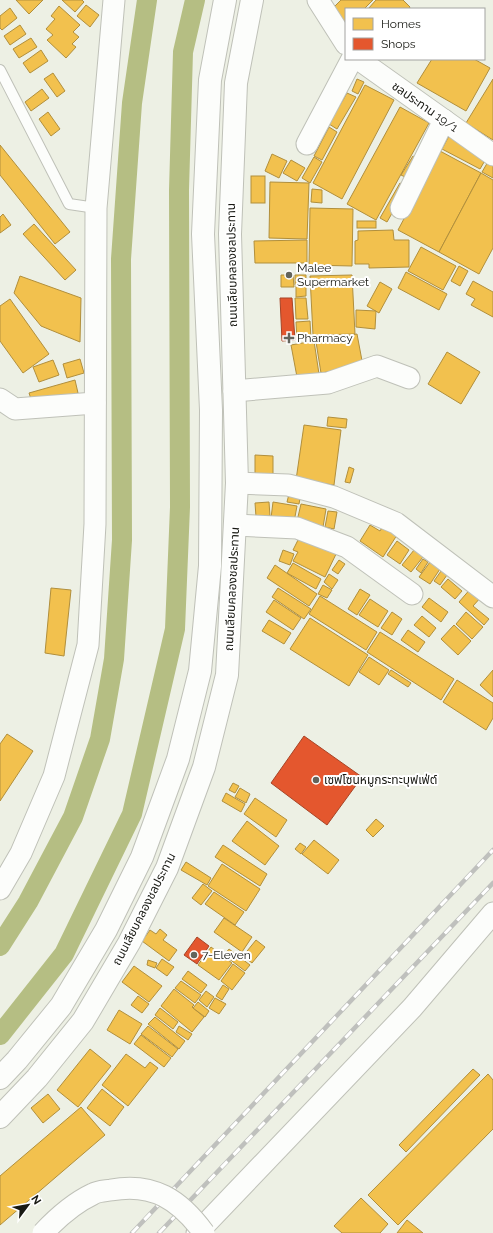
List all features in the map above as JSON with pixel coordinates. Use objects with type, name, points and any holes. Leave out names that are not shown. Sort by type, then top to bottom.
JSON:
[{"type":"street","points":[[0,889],[21,853],[54,776],[88,645],[95,524],[96,208],[114,0]]},
{"type":"street","name":"ถนนเลียบคลองชลประทาน","points":[[0,1078],[17,1060],[61,1006],[106,930],[142,857],[178,759],[200,670],[210,566],[211,410],[203,234],[210,80],[224,0]]},
{"type":"street","name":"ถนนเลียบคลองชลประทาน","points":[[0,1117],[37,1078],[83,1021],[129,943],[167,868],[204,767],[227,675],[237,482],[230,234],[236,83],[252,0]]},
{"type":"street","points":[[318,0],[345,42]]},
{"type":"street","points":[[307,144],[351,60]]},
{"type":"street","name":"ชลประทาน 19/1","points":[[359,60],[493,155]]},
{"type":"street","points":[[401,208],[444,120]]},
{"type":"street","points":[[234,391],[328,383],[377,366],[410,378]]},
{"type":"street","points":[[0,399],[15,409],[95,402]]},
{"type":"street","points":[[237,482],[288,485],[334,497],[396,523],[493,597]]},
{"type":"street","points":[[235,525],[296,528],[347,547],[412,594]]},
{"type":"street","points":[[197,1233],[412,1008],[493,913]]},
{"type":"street","points":[[43,1233],[57,1218],[94,1193],[121,1188],[150,1190],[176,1203],[204,1233]]},
{"type":"lane","points":[[0,70],[69,204],[96,208]]},
{"type":"building: Homes","points":[[16,0],[43,0],[29,14]]},
{"type":"building: Homes","points":[[62,0],[82,0],[84,2],[75,12]]},
{"type":"building: Homes","points":[[341,0],[373,0],[365,8],[345,8],[345,25],[330,11]]},
{"type":"building: Homes","points":[[376,0],[403,0],[410,7],[410,8],[369,8]]},
{"type":"building: Homes","points":[[86,5],[99,15],[90,27],[77,16]]},
{"type":"building: Homes","points":[[59,6],[80,25],[73,32],[79,37],[72,44],[76,47],[66,58],[47,40],[53,35],[46,29],[55,19],[51,16]]},
{"type":"building: Homes","points":[[10,8],[17,18],[2,30],[0,28],[0,16]]},
{"type":"building: Homes","points":[[20,25],[26,34],[10,45],[4,36]]},
{"type":"building: Homes","points":[[31,38],[37,47],[19,58],[13,49]]},
{"type":"building: Homes","points":[[41,50],[48,61],[30,73],[23,63]]},
{"type":"building: Homes","points":[[431,60],[476,60],[490,68],[466,111],[417,83]]},
{"type":"building: Homes","points":[[53,73],[65,91],[57,97],[44,79]]},
{"type":"building: Homes","points":[[357,79],[364,82],[358,94],[352,91]]},
{"type":"building: Homes","points":[[493,79],[493,140],[466,123]]},
{"type":"building: Homes","points":[[365,85],[394,100],[342,199],[313,183]]},
{"type":"building: Homes","points":[[42,89],[49,98],[31,111],[25,102]]},
{"type":"building: Homes","points":[[347,93],[356,97],[337,129],[329,124]]},
{"type":"building: Homes","points":[[400,107],[429,123],[376,220],[347,204]]},
{"type":"building: Homes","points":[[48,112],[60,129],[51,136],[39,119]]},
{"type":"building: Homes","points":[[329,127],[337,132],[322,160],[314,156]]},
{"type":"building: Homes","points":[[449,136],[487,157],[480,169],[442,149]]},
{"type":"building: Homes","points":[[0,145],[70,232],[55,244],[0,175]]},
{"type":"building: Homes","points":[[440,151],[481,173],[439,252],[398,230]]},
{"type":"building: Homes","points":[[272,154],[287,161],[279,178],[265,171]]},
{"type":"building: Homes","points":[[413,156],[418,159],[407,178],[401,175]]},
{"type":"building: Homes","points":[[314,157],[322,162],[310,183],[302,178]]},
{"type":"building: Homes","points":[[291,160],[305,168],[297,181],[283,173]]},
{"type":"building: Homes","points":[[489,160],[493,163],[493,178],[482,172]]},
{"type":"building: Homes","points":[[481,173],[493,180],[493,248],[479,274],[439,252]]},
{"type":"building: Homes","points":[[251,176],[265,176],[265,203],[251,203]]},
{"type":"building: Homes","points":[[270,182],[309,183],[307,239],[269,238]]},
{"type":"building: Homes","points":[[400,183],[407,187],[387,222],[380,218]]},
{"type":"building: Homes","points":[[312,189],[322,190],[322,203],[311,202]]},
{"type":"building: Homes","points":[[310,208],[353,209],[352,266],[309,265]]},
{"type":"building: Homes","points":[[3,214],[11,225],[0,233],[0,217]]},
{"type":"building: Homes","points":[[357,221],[376,221],[376,228],[357,228]]},
{"type":"building: Homes","points":[[34,224],[76,270],[65,280],[23,234]]},
{"type":"building: Homes","points":[[393,230],[394,240],[409,240],[409,267],[369,268],[369,264],[355,264],[355,241],[358,240],[358,231]]},
{"type":"building: Homes","points":[[307,240],[307,263],[255,263],[254,241]]},
{"type":"building: Homes","points":[[421,247],[456,266],[443,290],[408,271]]},
{"type":"building: Homes","points":[[459,266],[468,271],[460,286],[451,281]]},
{"type":"building: Homes","points":[[406,272],[447,294],[439,310],[398,288]]},
{"type":"building: Homes","points":[[281,275],[293,275],[294,287],[281,287]]},
{"type":"building: Homes","points":[[295,275],[306,275],[306,284],[295,285]]},
{"type":"building: Homes","points":[[352,275],[355,334],[313,335],[310,276]]},
{"type":"building: Homes","points":[[20,276],[81,298],[80,342],[41,326],[14,293]]},
{"type":"building: Homes","points":[[473,281],[493,292],[493,317],[471,305],[475,299],[466,294]]},
{"type":"building: Homes","points":[[380,282],[392,289],[379,313],[367,306]]},
{"type":"building: Homes","points":[[296,285],[306,285],[306,296],[296,297]]},
{"type":"building: Homes","points":[[295,298],[306,298],[308,319],[296,319]]},
{"type":"building: Homes","points":[[10,299],[49,354],[23,373],[0,341],[0,306]]},
{"type":"building: Homes","points":[[356,310],[376,311],[375,329],[356,327]]},
{"type":"building: Homes","points":[[310,321],[311,339],[297,340],[296,322]]},
{"type":"building: Homes","points":[[357,334],[363,366],[321,373],[316,342]]},
{"type":"building: Homes","points":[[314,341],[319,374],[297,377],[291,345]]},
{"type":"building: Homes","points":[[447,352],[480,372],[461,404],[428,384]]},
{"type":"building: Homes","points":[[80,359],[84,373],[67,378],[63,364]]},
{"type":"building: Homes","points":[[53,360],[59,375],[39,382],[33,367]]},
{"type":"building: Homes","points":[[75,380],[78,393],[33,405],[29,393]]},
{"type":"building: Homes","points":[[328,417],[347,419],[346,428],[327,426]]},
{"type":"building: Homes","points":[[304,425],[341,430],[334,485],[296,480]]},
{"type":"building: Homes","points":[[255,455],[273,456],[273,474],[255,474]]},
{"type":"building: Homes","points":[[349,467],[354,469],[350,483],[345,482]]},
{"type":"building: Homes","points":[[290,490],[301,493],[299,504],[287,502]]},
{"type":"building: Homes","points":[[269,502],[270,516],[256,517],[255,503]]},
{"type":"building: Homes","points":[[273,502],[297,506],[294,522],[271,518]]},
{"type":"building: Homes","points":[[301,504],[326,509],[323,527],[297,521]]},
{"type":"building: Homes","points":[[328,511],[337,512],[334,529],[325,527]]},
{"type":"building: Homes","points":[[370,525],[380,531],[383,526],[397,535],[383,557],[360,541]]},
{"type":"building: Homes","points":[[299,538],[337,552],[325,577],[293,561],[298,552],[293,550]]},
{"type":"building: Homes","points":[[397,541],[409,550],[400,564],[387,555]]},
{"type":"building: Homes","points":[[283,550],[294,554],[290,565],[279,561]]},
{"type":"building: Homes","points":[[414,550],[423,557],[411,572],[402,565]]},
{"type":"building: Homes","points":[[423,559],[428,562],[421,573],[416,569]]},
{"type":"building: Homes","points":[[339,560],[345,564],[338,574],[332,570]]},
{"type":"building: Homes","points":[[430,562],[440,569],[430,584],[419,577]]},
{"type":"building: Homes","points":[[293,563],[321,579],[316,589],[287,573]]},
{"type":"building: Homes","points":[[275,565],[317,594],[309,606],[267,578]]},
{"type":"building: Homes","points":[[441,571],[447,575],[440,585],[434,581]]},
{"type":"building: Homes","points":[[329,574],[338,580],[332,589],[324,582]]},
{"type":"building: Homes","points":[[448,579],[462,591],[455,599],[441,587]]},
{"type":"building: Homes","points":[[323,585],[332,590],[327,598],[318,594]]},
{"type":"building: Homes","points":[[472,587],[482,596],[473,606],[489,619],[484,625],[459,602]]},
{"type":"building: Homes","points":[[51,588],[71,590],[64,656],[45,653]]},
{"type":"building: Homes","points":[[278,588],[311,609],[304,619],[272,597]]},
{"type":"building: Homes","points":[[360,589],[370,595],[357,615],[348,609]]},
{"type":"building: Homes","points":[[320,596],[377,632],[366,650],[309,614]]},
{"type":"building: Homes","points":[[429,598],[448,612],[441,622],[422,607]]},
{"type":"building: Homes","points":[[370,599],[388,611],[378,627],[359,615]]},
{"type":"building: Homes","points":[[274,600],[301,618],[293,630],[266,612]]},
{"type":"building: Homes","points":[[392,612],[402,619],[392,635],[381,628]]},
{"type":"building: Homes","points":[[466,612],[483,627],[472,639],[456,624]]},
{"type":"building: Homes","points":[[422,616],[436,628],[429,637],[414,625]]},
{"type":"building: Homes","points":[[310,618],[368,655],[349,686],[290,649]]},
{"type":"building: Homes","points":[[269,620],[291,633],[284,644],[262,631]]},
{"type":"building: Homes","points":[[454,625],[471,641],[458,655],[441,639]]},
{"type":"building: Homes","points":[[408,630],[425,642],[418,652],[401,640]]},
{"type":"building: Homes","points":[[380,632],[454,679],[441,700],[367,652]]},
{"type":"building: Homes","points":[[369,657],[389,670],[379,685],[359,672]]},
{"type":"building: Homes","points":[[391,670],[411,683],[408,687],[388,674]]},
{"type":"building: Homes","points":[[493,670],[493,697],[480,685]]},
{"type":"building: Homes","points":[[457,680],[493,703],[493,718],[486,730],[443,702]]},
{"type":"building: Homes","points":[[7,734],[33,751],[0,801],[0,744]]},
{"type":"building: Homes","points":[[233,783],[239,786],[235,793],[229,790]]},
{"type":"building: Homes","points":[[240,788],[250,794],[246,803],[235,797]]},
{"type":"building: Homes","points":[[226,793],[245,804],[241,812],[222,801]]},
{"type":"building: Homes","points":[[255,798],[287,820],[276,837],[244,814]]},
{"type":"building: Homes","points":[[376,819],[384,826],[373,837],[366,830]]},
{"type":"building: Homes","points":[[247,821],[279,846],[265,865],[232,841]]},
{"type":"building: Homes","points":[[314,840],[339,860],[328,874],[302,854]]},
{"type":"building: Homes","points":[[300,843],[306,847],[301,854],[295,849]]},
{"type":"building: Homes","points":[[223,845],[267,874],[260,886],[215,857]]},
{"type":"building: Homes","points":[[186,862],[211,878],[207,885],[181,870]]},
{"type":"building: Homes","points":[[222,864],[260,889],[246,911],[208,886]]},
{"type":"building: Homes","points":[[203,884],[212,891],[201,905],[192,898]]},
{"type":"building: Homes","points":[[214,892],[244,912],[235,925],[205,904]]},
{"type":"building: Homes","points":[[224,918],[252,937],[242,952],[214,932]]},
{"type":"building: Homes","points":[[160,929],[167,935],[163,940],[177,950],[169,961],[142,941],[150,930],[156,934]]},
{"type":"building: Homes","points":[[256,940],[265,947],[252,963],[243,956]]},
{"type":"building: Homes","points":[[211,947],[232,963],[219,980],[198,965]]},
{"type":"building: Homes","points":[[229,949],[250,965],[245,971],[224,955]]},
{"type":"building: Homes","points":[[162,959],[174,967],[167,976],[156,968]]},
{"type":"building: Homes","points":[[148,960],[157,963],[155,968],[147,965]]},
{"type":"building: Homes","points":[[233,964],[245,973],[232,990],[221,981]]},
{"type":"building: Homes","points":[[134,966],[162,986],[149,1002],[122,982]]},
{"type":"building: Homes","points":[[188,971],[207,985],[201,993],[182,979]]},
{"type":"building: Homes","points":[[181,981],[201,995],[195,1003],[175,988]]},
{"type":"building: Homes","points":[[223,985],[229,989],[222,1000],[216,996]]},
{"type":"building: Homes","points":[[174,989],[194,1005],[192,1007],[204,1017],[192,1032],[161,1006]]},
{"type":"building: Homes","points":[[206,991],[214,997],[207,1007],[199,1000]]},
{"type":"building: Homes","points":[[138,996],[149,1004],[142,1013],[131,1005]]},
{"type":"building: Homes","points":[[215,998],[226,1004],[219,1014],[209,1008]]},
{"type":"building: Homes","points":[[198,1002],[209,1011],[205,1017],[193,1008]]},
{"type":"building: Homes","points":[[160,1008],[178,1022],[173,1029],[155,1015]]},
{"type":"building: Homes","points":[[119,1010],[142,1024],[130,1044],[107,1030]]},
{"type":"building: Homes","points":[[155,1017],[185,1041],[179,1049],[148,1024]]},
{"type":"building: Homes","points":[[148,1026],[178,1049],[172,1057],[141,1034]]},
{"type":"building: Homes","points":[[179,1026],[192,1034],[188,1040],[176,1032]]},
{"type":"building: Homes","points":[[141,1035],[171,1058],[164,1067],[134,1044]]},
{"type":"building: Homes","points":[[90,1049],[111,1066],[78,1107],[57,1090]]},
{"type":"building: Homes","points":[[126,1054],[145,1068],[150,1062],[158,1068],[128,1106],[102,1085]]},
{"type":"building: Homes","points":[[473,1069],[480,1075],[406,1152],[399,1145]]},
{"type":"building: Homes","points":[[488,1074],[493,1080],[493,1129],[398,1225],[368,1195]]},
{"type":"building: Homes","points":[[102,1089],[124,1107],[110,1126],[87,1108]]},
{"type":"building: Homes","points":[[48,1094],[60,1109],[43,1123],[31,1108]]},
{"type":"building: Homes","points":[[81,1107],[105,1135],[0,1225],[0,1176]]},
{"type":"building: Homes","points":[[361,1198],[388,1224],[380,1233],[342,1233],[334,1226]]},
{"type":"building: Homes","points":[[407,1220],[423,1233],[397,1233]]},
{"type":"building: Shops","points":[[280,298],[292,298],[295,340],[282,341]]},
{"type":"building: Shops","name":"เซฟโซนหมูกระทะบุฟเฟ่ต์","points":[[304,736],[362,777],[327,825],[271,783]]},
{"type":"building: Shops","points":[[197,937],[209,946],[197,964],[184,955]]},
{"type":"waterway","points":[[0,946],[28,902],[73,817],[100,739],[114,659],[122,540],[121,259],[132,103],[147,0]]},
{"type":"waterway","points":[[0,1035],[64,954],[132,814],[175,629],[180,507],[179,190],[183,52],[195,0]]},
{"type":"railway","points":[[132,1233],[493,850]]},
{"type":"railway","points":[[159,1233],[493,883]]},
{"type":"place","name":"Malee Supermarket","points":[[289,275]]},
{"type":"place","name":"Pharmacy","points":[[289,338]]},
{"type":"place","name":"เซฟโซนหมูกระทะบุฟเฟ่ต์","points":[[316,780]]},
{"type":"place","name":"7-Eleven","points":[[194,955]]}]
